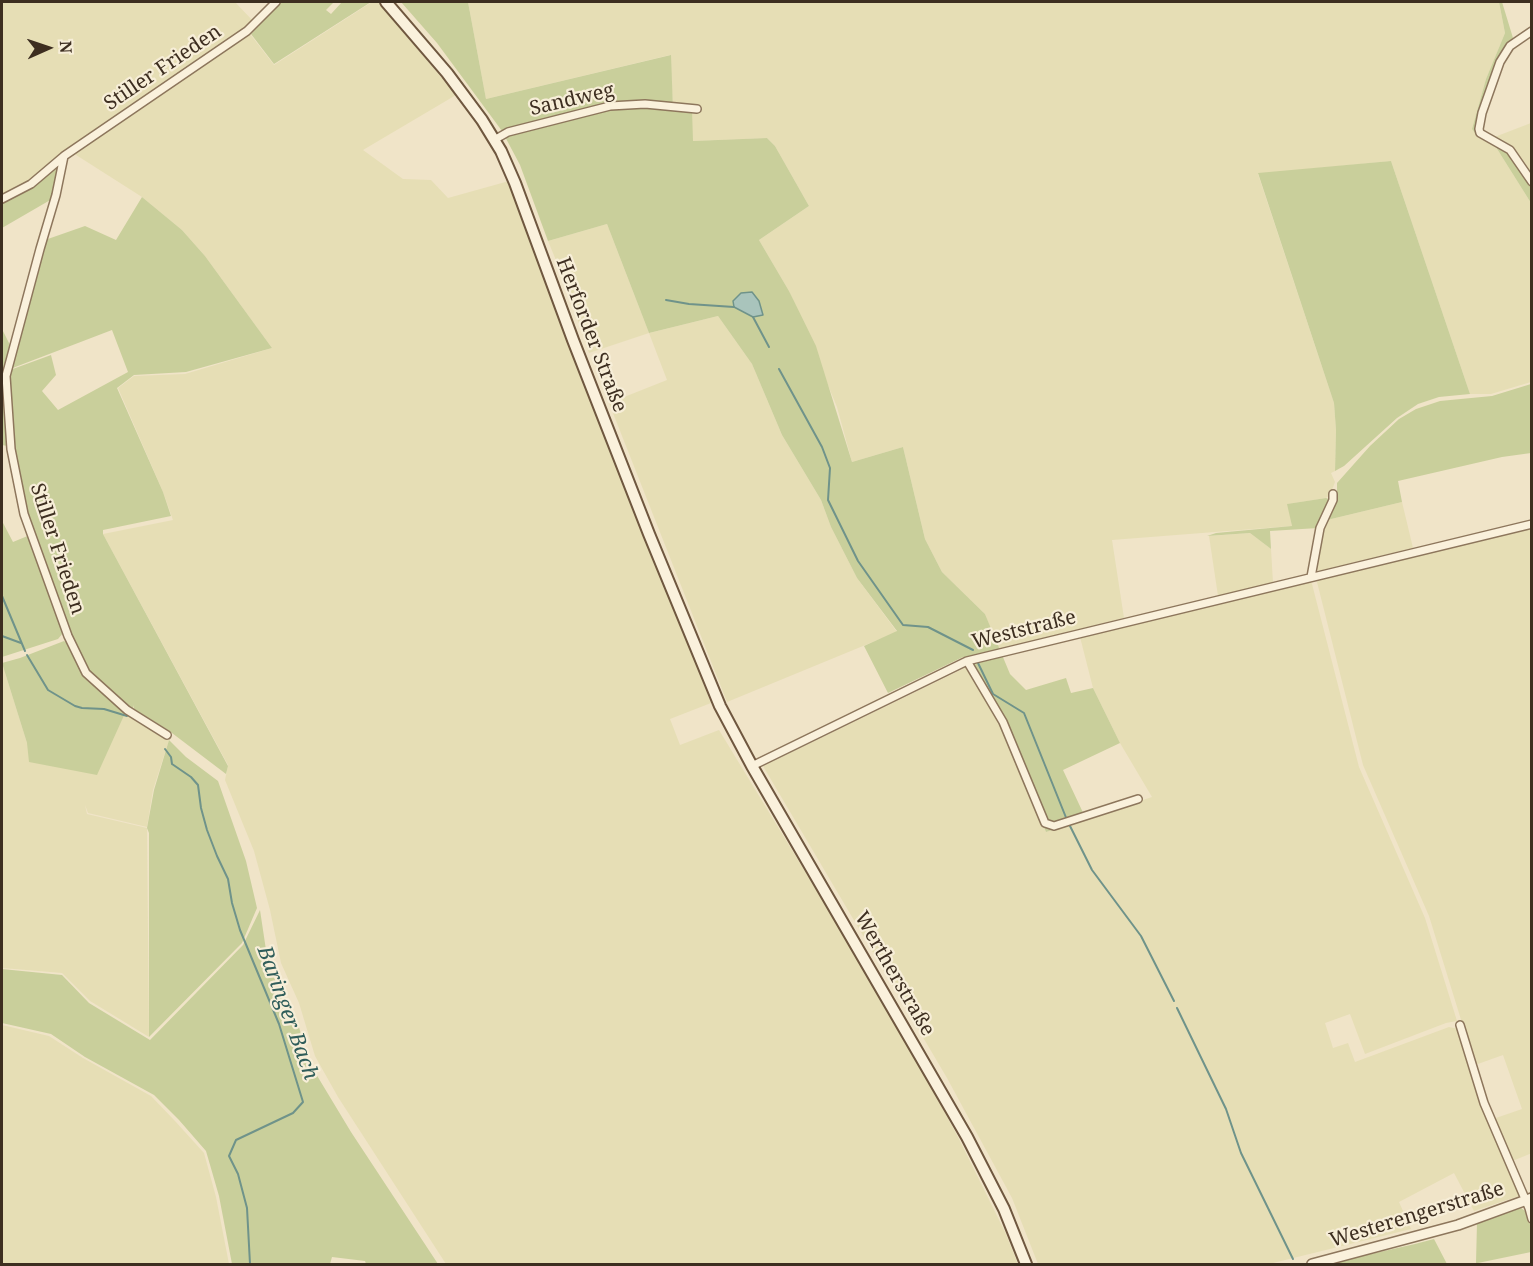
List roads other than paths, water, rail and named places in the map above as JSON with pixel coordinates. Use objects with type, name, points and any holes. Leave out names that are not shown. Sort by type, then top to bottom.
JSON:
[{"type":"main road","name":"Herforder Straße","points":[[386,2],[447,73],[494,140],[514,183],[649,534],[720,706]]},
{"type":"main road","name":"Wertherstraße","points":[[720,706],[752,766],[967,1137],[1004,1209],[1026,1264]]},
{"type":"street","name":"Stiller Frieden","points":[[2,199],[31,184],[64,156],[247,31],[276,2]]},
{"type":"street","points":[[1532,31],[1515,41],[1503,57],[1479,129],[1480,133],[1510,150],[1532,182]]},
{"type":"street","name":"Sandweg","points":[[494,140],[508,132],[609,106],[645,104],[697,109]]},
{"type":"street","name":"Stiller Frieden","points":[[64,156],[56,195],[8,367],[6,395],[11,448],[24,514],[68,636],[84,670],[127,710],[167,735]]},
{"type":"street","points":[[1311,577],[1320,528],[1333,500],[1333,494]]},
{"type":"street","name":"Weststraße","points":[[752,766],[967,662],[1532,524]]},
{"type":"street","points":[[967,662],[1003,722],[1045,823],[1054,826],[1138,799]]},
{"type":"street","points":[[1460,1025],[1484,1103],[1528,1199],[1532,1219]]},
{"type":"street","name":"Westerengerstraße","points":[[1312,1264],[1458,1225],[1528,1199]]},
{"type":"water","points":[[752,292],[759,301],[763,315],[753,317],[734,307],[733,301],[741,293]]},
{"type":"waterway","points":[[666,300],[734,307]]},
{"type":"waterway","points":[[753,317],[769,347]]},
{"type":"waterway","points":[[779,369],[822,447],[830,468],[828,500],[858,561],[903,625],[928,627],[973,650]]},
{"type":"waterway","name":"Baringer Bach","points":[[2,596],[25,651]]},
{"type":"waterway","points":[[2,636],[21,643]]},
{"type":"waterway","name":"Baringer Bach","points":[[27,655],[48,690],[75,706],[104,709],[127,716]]},
{"type":"waterway","points":[[978,663],[993,694],[1024,713],[1067,820]]},
{"type":"waterway","name":"Baringer Bach","points":[[165,749],[171,757],[172,764],[191,777],[198,785],[207,830],[228,879],[240,930],[279,1024],[303,1102],[293,1113],[236,1140],[229,1156],[238,1174],[247,1208],[250,1264]]},
{"type":"waterway","points":[[1069,824],[1092,870],[1141,936],[1174,1001]]},
{"type":"waterway","points":[[1177,1008],[1226,1109],[1241,1153],[1293,1259]]}]
